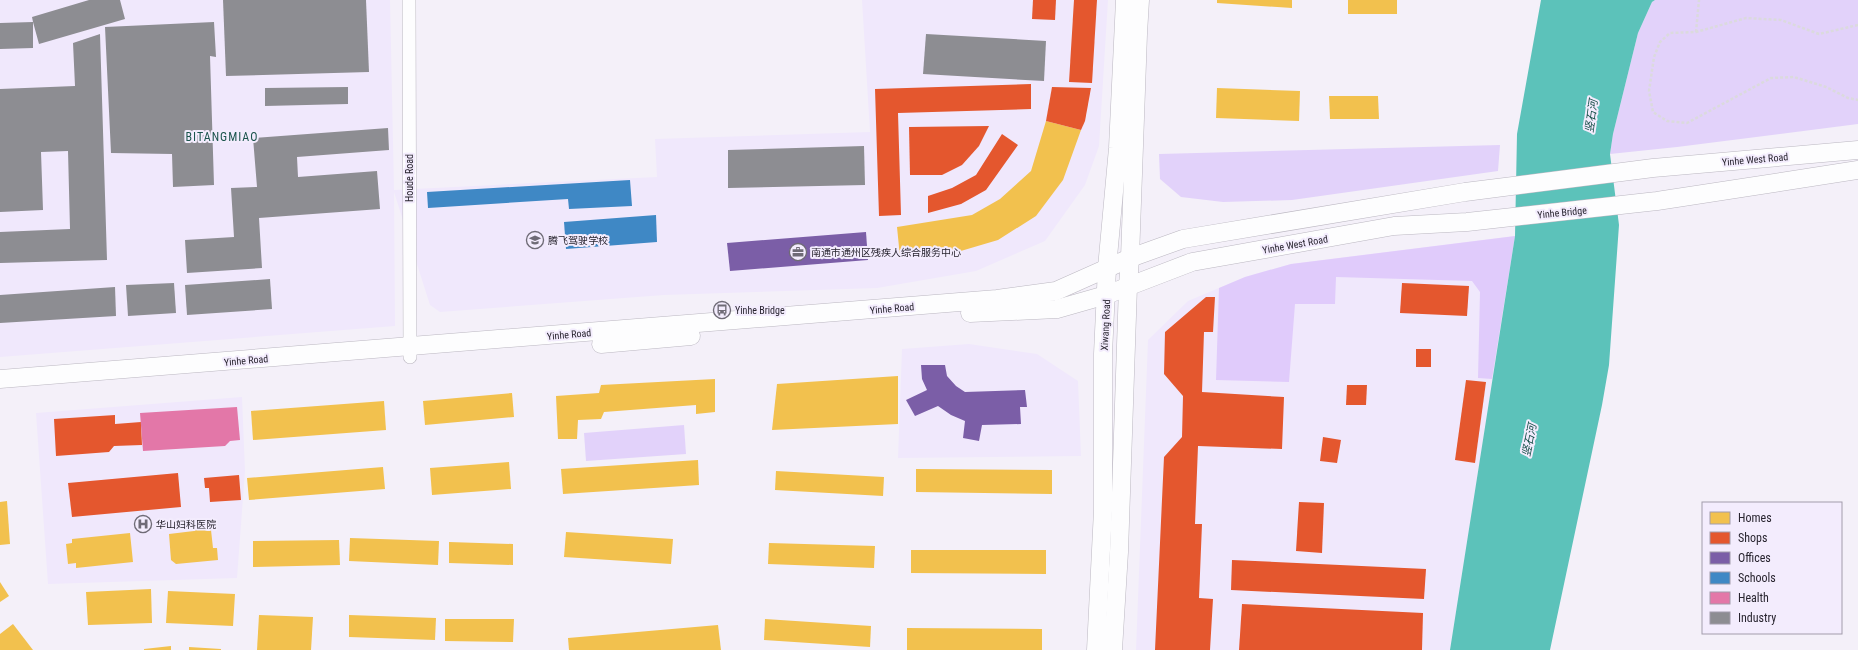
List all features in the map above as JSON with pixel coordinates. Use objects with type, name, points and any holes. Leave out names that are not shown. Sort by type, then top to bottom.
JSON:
[{"type":"main road","name":"Xiwang Road","points":[[1096,650],[1103,510],[1103,354],[1107,268],[1118,148],[1125,0]]},
{"type":"main road","name":"Xiwang Road","points":[[1112,650],[1119,552],[1140,0]]},
{"type":"main road","name":"Yinhe West Road","points":[[1130,258],[1184,239],[1465,192],[1653,168],[1858,150]]},
{"type":"main road","name":"Yinhe Bridge","points":[[1467,222],[1657,201],[1858,170]]},
{"type":"main road","name":"Yinhe West Road","points":[[1128,286],[1192,262],[1394,226],[1467,222]]},
{"type":"main road","name":"Yinhe Road","points":[[0,391],[997,299],[1056,291],[1130,258]]},
{"type":"main road","name":"Yinhe Road","points":[[0,379],[410,352],[527,348],[646,341],[941,314],[1057,309],[1106,295],[1128,286]]},
{"type":"street","name":"Houde Road","points":[[409,0],[410,352]]},
{"type":"path","points":[[1696,32],[1699,0]]},
{"type":"path","points":[[1858,25],[1819,34],[1782,20],[1746,18],[1696,32],[1670,33],[1660,42],[1654,57],[1649,91],[1653,112],[1667,121],[1687,123],[1771,78],[1794,77],[1858,100]]},
{"type":"shaded area","points":[[0,0],[390,0],[394,190],[657,177],[655,139],[870,132],[862,0],[1108,0],[1099,146],[1085,185],[1045,241],[976,271],[877,288],[664,295],[440,312],[430,305],[394,192],[395,326],[0,357]]},
{"type":"shaded area","points":[[1655,0],[1858,0],[1858,124],[1610,154],[1613,134],[1638,33],[1652,2]]},
{"type":"shaded area","points":[[1500,145],[1498,171],[1292,200],[1223,202],[1181,197],[1160,179],[1159,154]]},
{"type":"shaded area","points":[[1515,236],[1450,650],[1136,650],[1148,340],[1188,301],[1245,277],[1291,264]]},
{"type":"shaded area","points":[[1515,236],[1492,379],[1478,378],[1480,292],[1472,281],[1336,277],[1335,304],[1295,304],[1289,382],[1216,380],[1219,288],[1245,277],[1291,264]]},
{"type":"shaded area","points":[[969,344],[1037,354],[1078,381],[1081,456],[898,458],[902,349]]},
{"type":"shaded area","name":"华山妇科医院","points":[[242,397],[245,471],[237,578],[48,584],[36,413]]},
{"type":"shaded area","points":[[684,425],[686,454],[586,461],[584,433]]},
{"type":"water","name":"竖石河","points":[[1541,0],[1655,0],[1652,2],[1638,33],[1613,134],[1610,154],[1619,225],[1609,365],[1602,405],[1550,650],[1450,650],[1515,236],[1517,134]]},
{"type":"building: Homes","points":[[1217,0],[1292,0],[1292,8],[1217,3]]},
{"type":"building: Homes","points":[[1348,0],[1397,0],[1397,14],[1348,14]]},
{"type":"building: Homes","points":[[1217,88],[1300,91],[1299,121],[1216,118]]},
{"type":"building: Homes","points":[[1329,96],[1378,96],[1379,119],[1330,119]]},
{"type":"building: Homes","points":[[1046,121],[1081,130],[1063,180],[1036,216],[998,240],[954,253],[900,257],[897,227],[972,215],[1000,199],[1031,171]]},
{"type":"building: Homes","points":[[898,376],[898,424],[772,430],[777,384]]},
{"type":"building: Homes","points":[[715,379],[715,412],[696,414],[696,405],[604,412],[601,419],[578,420],[577,439],[558,439],[556,396],[599,393],[601,385]]},
{"type":"building: Homes","points":[[512,393],[514,417],[425,425],[423,401]]},
{"type":"building: Homes","points":[[384,401],[386,430],[253,440],[251,411]]},
{"type":"building: Homes","points":[[698,460],[699,485],[563,494],[561,469]]},
{"type":"building: Homes","points":[[509,462],[511,489],[432,495],[430,468]]},
{"type":"building: Homes","points":[[383,467],[385,489],[249,500],[247,478]]},
{"type":"building: Homes","points":[[916,469],[1052,470],[1052,494],[916,492]]},
{"type":"building: Homes","points":[[776,471],[884,477],[883,496],[775,490]]},
{"type":"building: Homes","points":[[7,501],[10,544],[0,545],[0,502]]},
{"type":"building: Homes","points":[[207,527],[211,530],[213,548],[217,548],[218,560],[176,564],[171,560],[169,534],[194,531],[197,528]]},
{"type":"building: Homes","points":[[566,532],[673,539],[671,564],[564,557]]},
{"type":"building: Homes","points":[[130,533],[133,562],[76,568],[76,563],[68,564],[66,544],[72,543],[72,539]]},
{"type":"building: Homes","points":[[350,538],[439,541],[438,565],[349,561]]},
{"type":"building: Homes","points":[[339,540],[340,565],[253,567],[253,541]]},
{"type":"building: Homes","points":[[449,542],[513,544],[513,565],[449,563]]},
{"type":"building: Homes","points":[[769,543],[875,546],[874,568],[768,564]]},
{"type":"building: Homes","points":[[911,550],[1046,550],[1046,574],[911,573]]},
{"type":"building: Homes","points":[[0,582],[9,596],[0,602]]},
{"type":"building: Homes","points":[[151,589],[152,623],[88,625],[86,592]]},
{"type":"building: Homes","points":[[168,591],[235,594],[233,626],[166,623]]},
{"type":"building: Homes","points":[[259,615],[313,617],[311,650],[257,650]]},
{"type":"building: Homes","points":[[349,615],[436,618],[435,640],[349,637]]},
{"type":"building: Homes","points":[[445,619],[514,619],[513,642],[445,641]]},
{"type":"building: Homes","points":[[765,619],[871,626],[870,647],[764,640]]},
{"type":"building: Homes","points":[[13,624],[33,650],[0,650],[0,634]]},
{"type":"building: Homes","points":[[718,625],[721,650],[569,650],[568,638]]},
{"type":"building: Homes","points":[[907,628],[1042,629],[1042,650],[907,650]]},
{"type":"building: Homes","points":[[171,646],[171,650],[144,650],[144,649]]},
{"type":"building: Homes","points":[[189,647],[221,649],[221,650],[189,650]]},
{"type":"building: Shops","points":[[1033,0],[1056,0],[1055,20],[1032,19]]},
{"type":"building: Shops","points":[[1074,0],[1097,0],[1092,83],[1069,82]]},
{"type":"building: Shops","points":[[1031,84],[1031,109],[898,113],[901,215],[879,216],[875,89]]},
{"type":"building: Shops","points":[[1052,87],[1091,88],[1085,121],[1081,130],[1046,121]]},
{"type":"building: Shops","points":[[989,126],[979,146],[962,165],[942,175],[910,175],[909,127]]},
{"type":"building: Shops","points":[[1002,134],[1018,145],[986,190],[961,204],[928,213],[928,196],[952,188],[976,175]]},
{"type":"building: Shops","points":[[1402,283],[1469,286],[1467,316],[1400,313]]},
{"type":"building: Shops","points":[[1206,297],[1215,297],[1213,332],[1204,332],[1202,392],[1284,397],[1282,449],[1198,446],[1195,524],[1202,524],[1199,598],[1213,599],[1210,650],[1155,650],[1164,457],[1182,437],[1183,396],[1164,374],[1165,332]]},
{"type":"building: Shops","points":[[1416,349],[1431,349],[1431,367],[1416,367]]},
{"type":"building: Shops","points":[[1466,380],[1486,382],[1475,463],[1455,460]]},
{"type":"building: Shops","points":[[1347,385],[1367,385],[1366,405],[1346,405]]},
{"type":"building: Shops","points":[[115,415],[115,424],[141,422],[142,445],[114,446],[109,452],[56,456],[54,419]]},
{"type":"building: Shops","points":[[1323,437],[1341,440],[1337,463],[1320,461]]},
{"type":"building: Shops","points":[[178,473],[181,507],[72,517],[68,483]]},
{"type":"building: Shops","points":[[239,475],[241,500],[210,502],[209,488],[205,488],[204,478]]},
{"type":"building: Shops","points":[[1299,502],[1324,503],[1322,553],[1296,551]]},
{"type":"building: Shops","points":[[1232,560],[1426,569],[1424,599],[1231,590]]},
{"type":"building: Shops","points":[[1242,604],[1423,613],[1422,650],[1239,650]]},
{"type":"building: Offices","name":"南通市通州区残疾人综合服务中心","points":[[866,232],[868,260],[730,271],[727,243]]},
{"type":"building: Offices","points":[[921,365],[945,365],[947,376],[956,386],[965,392],[1025,390],[1027,407],[1020,407],[1021,424],[982,425],[979,441],[963,438],[965,421],[951,415],[938,406],[915,416],[906,400],[927,390],[922,379]]},
{"type":"building: Schools","points":[[630,180],[632,206],[569,209],[568,199],[428,208],[427,192]]},
{"type":"building: Schools","points":[[656,215],[657,242],[566,249],[564,222]]},
{"type":"building: Health","points":[[237,407],[240,440],[230,441],[225,446],[143,451],[140,413]]},
{"type":"building: Industry","points":[[89,0],[120,0],[125,19],[39,44],[32,17]]},
{"type":"building: Industry","points":[[223,0],[366,0],[369,72],[226,76]]},
{"type":"building: Industry","points":[[33,22],[33,48],[0,49],[0,23]]},
{"type":"building: Industry","points":[[214,22],[216,57],[210,56],[214,185],[173,187],[172,154],[111,153],[105,27]]},
{"type":"building: Industry","points":[[100,34],[107,260],[0,263],[0,232],[70,229],[68,151],[41,152],[43,210],[0,212],[0,89],[75,86],[73,43]]},
{"type":"building: Industry","points":[[926,34],[1046,41],[1044,81],[923,74]]},
{"type":"building: Industry","points":[[348,87],[348,104],[265,106],[265,88]]},
{"type":"building: Industry","points":[[388,128],[389,150],[297,157],[298,177],[377,171],[380,209],[259,218],[262,268],[187,273],[185,240],[234,237],[231,188],[257,187],[253,138]]},
{"type":"building: Industry","points":[[864,146],[865,185],[728,188],[728,150]]},
{"type":"building: Industry","points":[[270,279],[272,309],[187,315],[185,285]]},
{"type":"building: Industry","points":[[174,283],[176,313],[128,316],[126,285]]},
{"type":"building: Industry","points":[[115,287],[116,316],[0,323],[0,295]]},
{"type":"place","name":"腾飞驾驶学校","points":[[535,240]]},
{"type":"place","name":"南通市通州区残疾人综合服务中心","points":[[798,252]]},
{"type":"place","name":"Yinhe Bridge","points":[[722,310]]},
{"type":"place","name":"华山妇科医院","points":[[143,524]]},
{"type":"district","name":"BITANGMIAO","points":[[222,137]]}]
